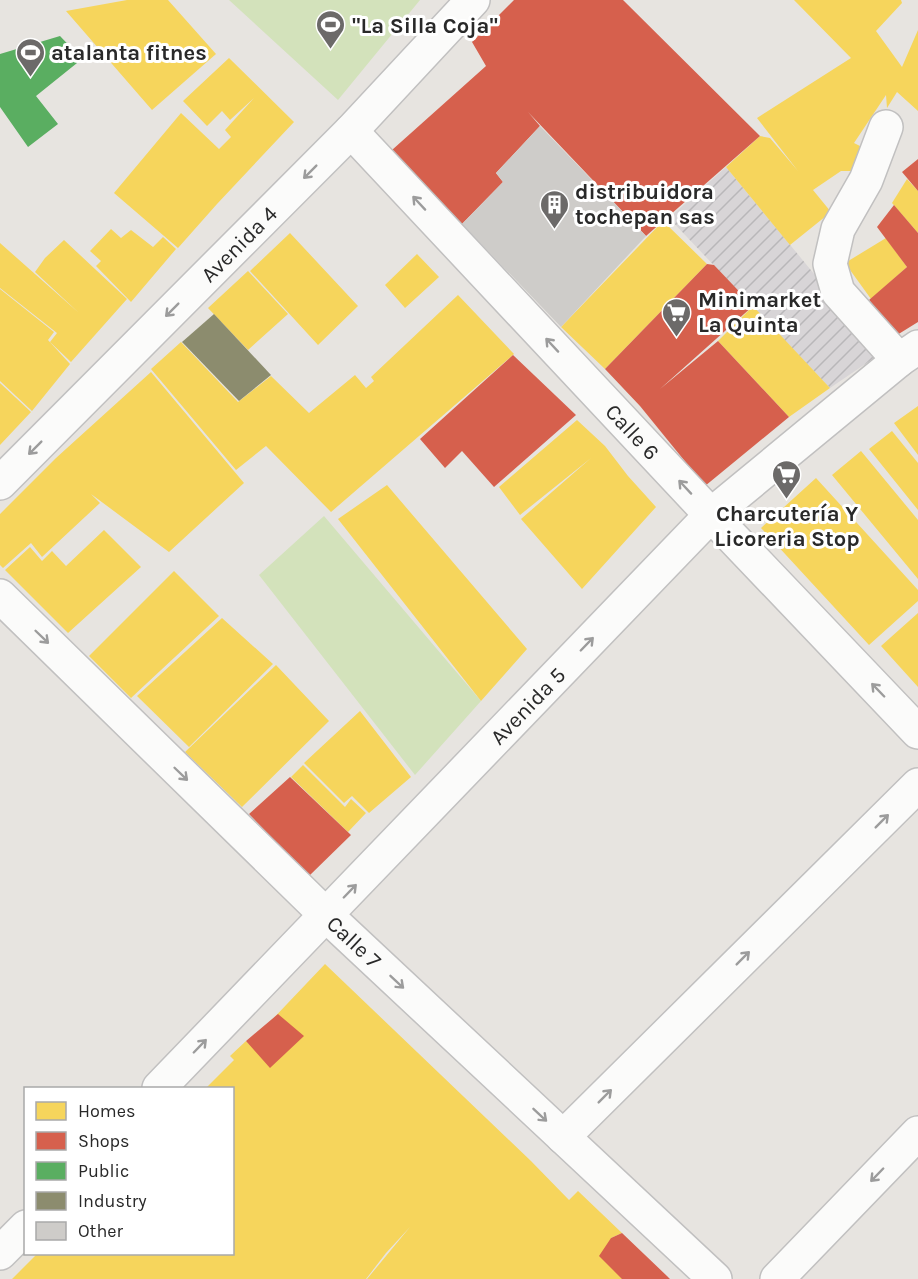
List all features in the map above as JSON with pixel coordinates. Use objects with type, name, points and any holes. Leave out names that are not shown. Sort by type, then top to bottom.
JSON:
[{"type":"street","name":"Avenida 4","points":[[0,483],[351,130],[473,0]]},
{"type":"street","points":[[886,127],[866,180],[838,229],[830,264],[838,292],[908,354]]},
{"type":"street","name":"Calle 6","points":[[351,130],[711,515],[918,732]]},
{"type":"street","name":"Avenida 5","points":[[161,1087],[711,515],[908,354]]},
{"type":"street","name":"Calle 7","points":[[0,596],[327,916],[715,1279]]},
{"type":"street","points":[[563,1137],[918,785]]},
{"type":"street","points":[[777,1279],[918,1133]]},
{"type":"street","points":[[0,1253],[24,1229]]},
{"type":"shaded area","points":[[726,167],[880,354],[830,388],[669,218]]},
{"type":"green space","name":"\"La Silla Coja\"","points":[[229,0],[420,0],[338,100]]},
{"type":"green space","points":[[324,516],[481,701],[415,775],[259,575]]},
{"type":"building: Homes","points":[[127,0],[168,0],[216,54],[152,110],[66,11]]},
{"type":"building: Homes","points":[[794,0],[901,0],[902,3],[876,31],[902,67],[918,30],[918,111],[897,92],[887,108],[886,95],[854,143],[864,148],[853,171],[841,171],[813,190],[831,212],[790,245],[726,167],[760,136],[770,138],[798,171],[757,118],[851,58]]},
{"type":"building: Homes","points":[[229,58],[294,122],[178,248],[114,193],[181,113],[219,149],[231,137],[225,130],[254,98],[230,120],[222,111],[207,126],[183,101]]},
{"type":"building: Homes","points":[[907,179],[918,191],[918,233],[892,203]]},
{"type":"building: Homes","points":[[663,221],[707,264],[605,369],[561,327]]},
{"type":"building: Homes","points":[[111,229],[121,238],[131,230],[153,247],[163,237],[176,249],[131,302],[96,266],[101,261],[90,251]]},
{"type":"building: Homes","points":[[290,233],[358,306],[318,345],[250,271]]},
{"type":"building: Homes","points":[[886,238],[907,267],[871,299],[845,263]]},
{"type":"building: Homes","points":[[64,240],[127,299],[71,362],[50,342],[57,333],[0,288],[0,243],[79,313],[35,272],[45,258]]},
{"type":"building: Homes","points":[[417,254],[439,277],[405,308],[385,285]]},
{"type":"building: Homes","points":[[248,271],[288,314],[248,350],[208,308]]},
{"type":"building: Homes","points":[[0,289],[54,332],[48,340],[70,364],[32,411],[0,381]]},
{"type":"building: Homes","points":[[458,295],[514,354],[331,512],[266,446],[236,470],[151,369],[181,342],[238,402],[271,376],[309,413],[355,375],[366,388],[374,381],[371,377]]},
{"type":"building: Homes","points":[[753,306],[830,388],[789,417],[718,341]]},
{"type":"building: Homes","points":[[151,372],[244,483],[169,552],[91,494],[100,503],[42,557],[31,543],[3,568],[0,565],[0,514],[56,458]]},
{"type":"building: Homes","points":[[0,383],[31,412],[0,445]]},
{"type":"building: Homes","points":[[918,406],[918,455],[894,423]]},
{"type":"building: Homes","points":[[577,420],[605,446],[656,507],[582,589],[521,519],[591,458],[520,515],[499,487]]},
{"type":"building: Homes","points":[[892,431],[918,463],[918,510],[869,449]]},
{"type":"building: Homes","points":[[861,451],[918,520],[918,579],[832,475]]},
{"type":"building: Homes","points":[[816,478],[918,590],[918,601],[869,645],[761,528]]},
{"type":"building: Homes","points":[[387,485],[527,649],[481,701],[338,519]]},
{"type":"building: Homes","points":[[104,530],[141,567],[68,633],[5,570],[30,547],[42,561],[52,551],[66,566]]},
{"type":"building: Homes","points":[[174,571],[219,616],[131,698],[89,656]]},
{"type":"building: Homes","points":[[918,613],[918,687],[881,646]]},
{"type":"building: Homes","points":[[222,618],[273,664],[189,747],[137,696]]},
{"type":"building: Homes","points":[[276,665],[329,721],[242,807],[185,752]]},
{"type":"building: Homes","points":[[360,711],[411,777],[369,813],[352,796],[344,803],[304,763]]},
{"type":"building: Homes","points":[[303,765],[345,807],[351,799],[366,813],[348,832],[291,777]]},
{"type":"building: Homes","points":[[325,964],[569,1200],[578,1191],[622,1233],[611,1238],[651,1279],[367,1279],[410,1227],[366,1279],[12,1279],[36,1255],[234,1255],[234,1087],[207,1087],[234,1060],[230,1056],[246,1041],[249,1044]]},
{"type":"building: Shops","points":[[514,0],[623,0],[760,136],[646,236],[528,112],[540,126],[496,173],[503,182],[462,224],[392,150],[486,66],[472,42]]},
{"type":"building: Shops","points":[[918,159],[918,191],[902,172]]},
{"type":"building: Shops","points":[[894,205],[918,233],[918,322],[897,335],[869,300],[907,267],[877,227]]},
{"type":"building: Shops","points":[[707,264],[714,265],[753,306],[660,389],[718,341],[789,417],[705,486],[640,406],[605,369]]},
{"type":"building: Shops","points":[[513,355],[576,415],[494,487],[462,451],[445,468],[420,439]]},
{"type":"building: Shops","points":[[290,777],[351,835],[309,876],[249,814]]},
{"type":"building: Shops","points":[[278,1014],[304,1036],[270,1068],[246,1041]]},
{"type":"building: Shops","points":[[622,1233],[670,1279],[622,1279],[599,1256],[611,1238]]},
{"type":"building: Public","name":"atalanta fitnes","points":[[60,36],[82,59],[36,96],[58,124],[28,147],[0,107],[0,54]]},
{"type":"building: Industry","points":[[214,314],[271,375],[239,401],[182,342]]},
{"type":"building: Other","name":"distribuidora tochepan sas","points":[[540,126],[646,236],[561,327],[462,224],[503,182],[496,173]]},
{"type":"place","name":"\"La Silla Coja\"","points":[[331,50]]},
{"type":"place","name":"atalanta fitnes","points":[[30,78]]},
{"type":"place","name":"distribuidora tochepan sas","points":[[554,230]]},
{"type":"place","name":"Minimarket La Quinta","points":[[677,338]]},
{"type":"place","name":"Charcutería Y Licoreria Stop","points":[[787,500]]}]
